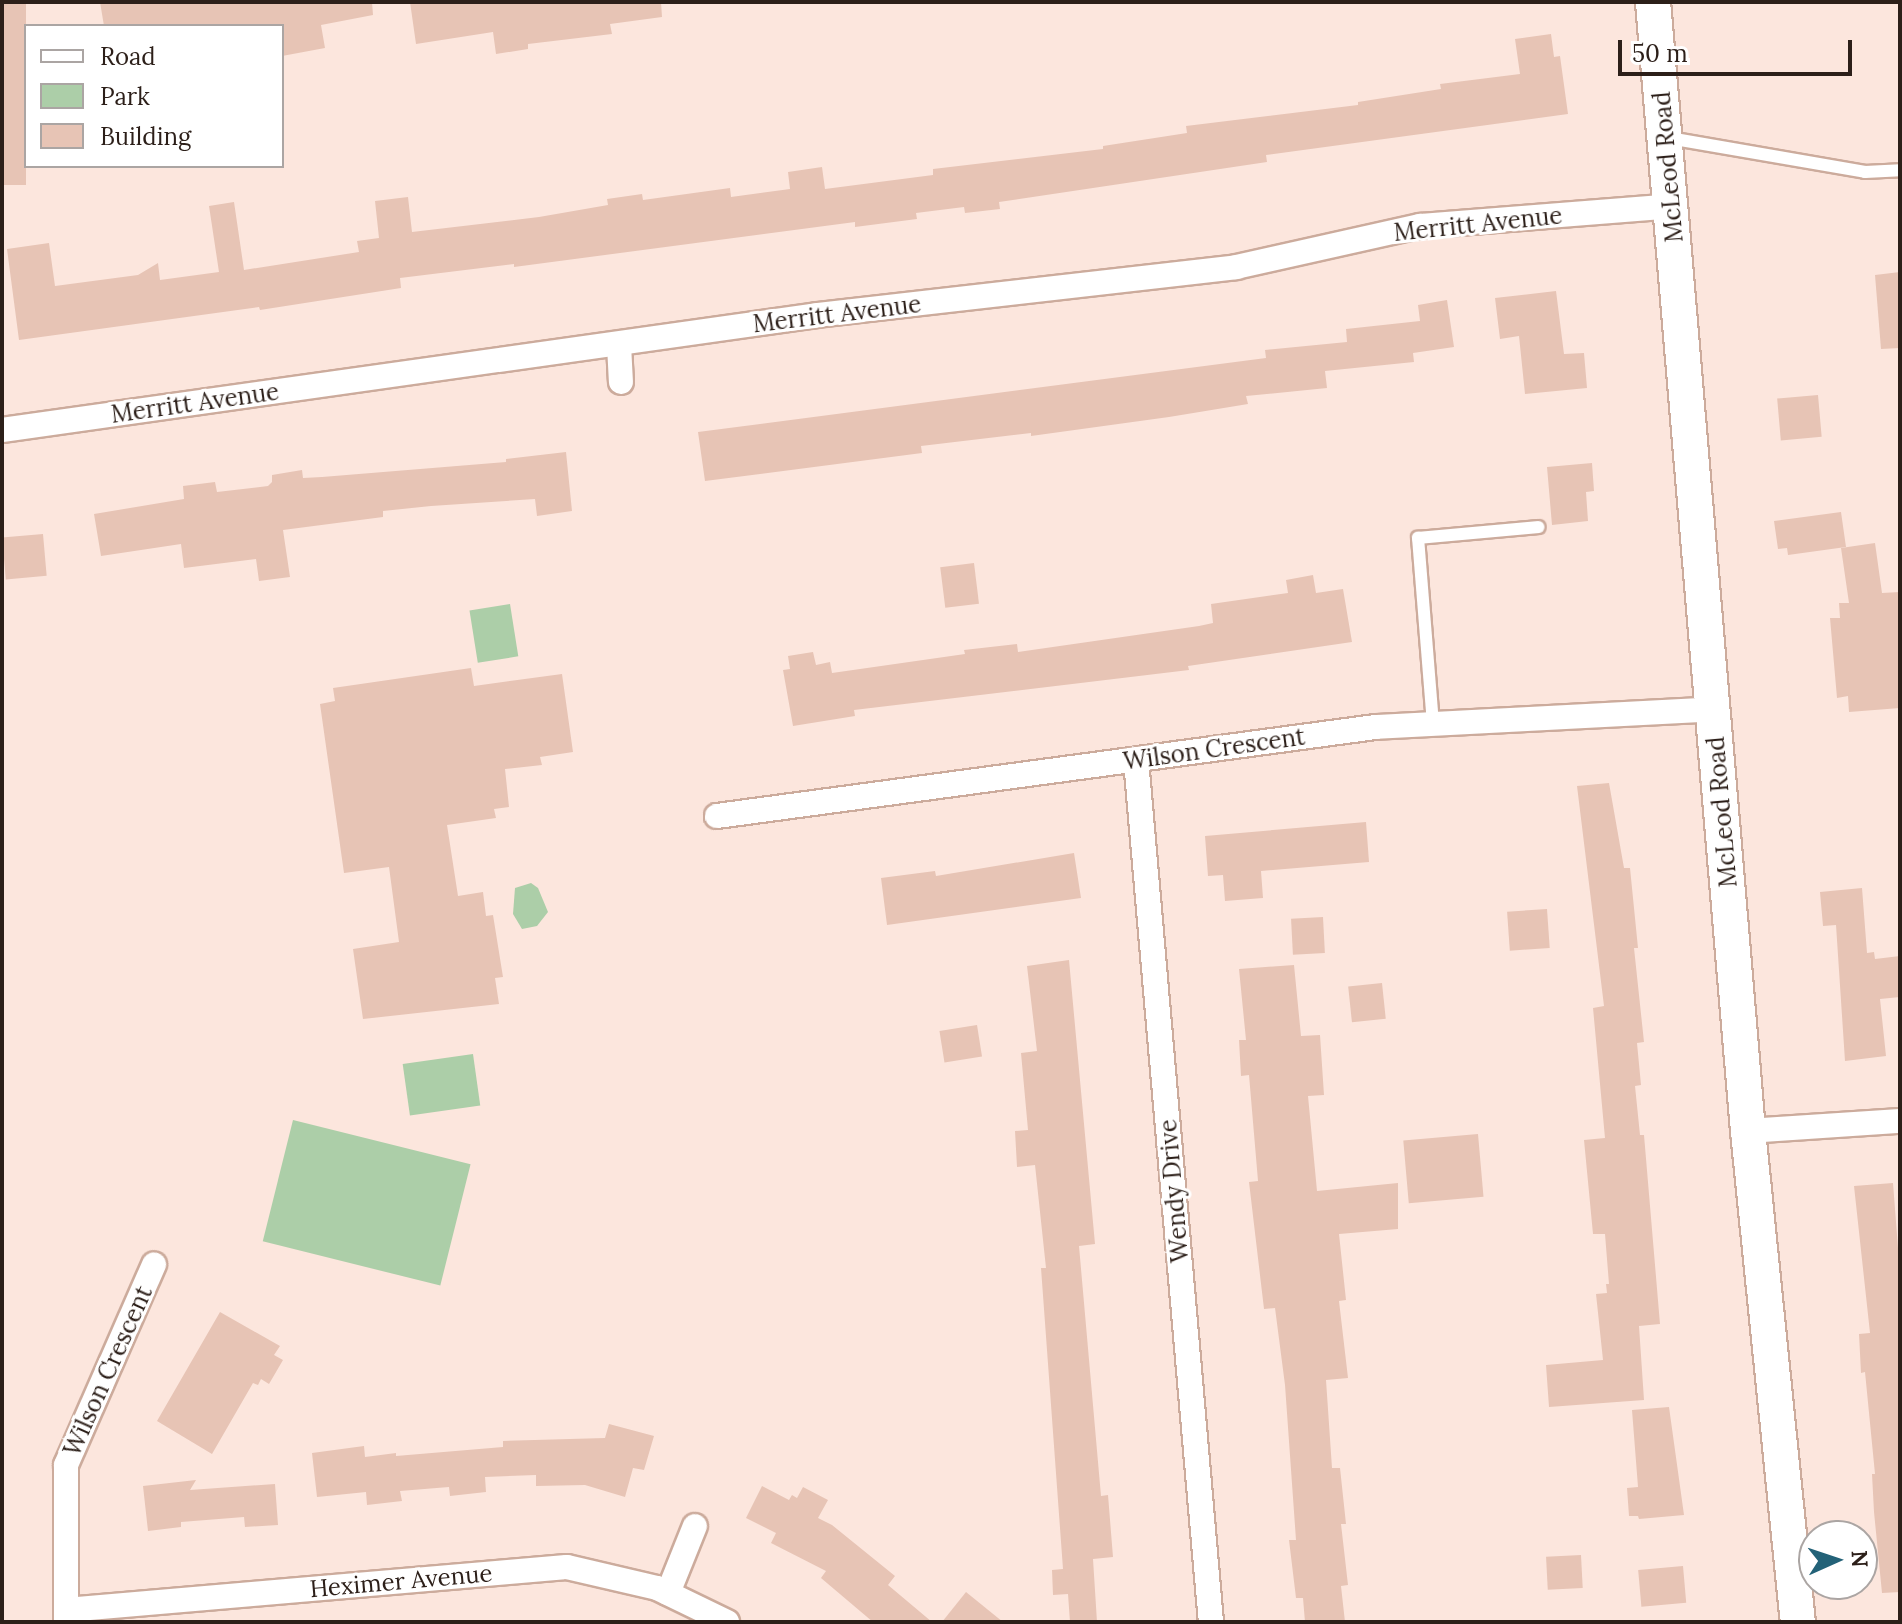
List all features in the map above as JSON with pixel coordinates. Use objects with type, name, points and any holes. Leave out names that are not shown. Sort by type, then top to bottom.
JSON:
[{"type":"main road","name":"McLeod Road","points":[[1653,2],[1748,1131],[1798,1622]]},
{"type":"street","name":"Merritt Avenue","points":[[2,430],[817,315],[1236,267],[1420,226],[1672,206]]},
{"type":"street","points":[[619,345],[621,382]]},
{"type":"street","name":"Wilson Crescent","points":[[717,816],[1375,727],[1713,709]]},
{"type":"street","name":"Wendy Drive","points":[[1136,760],[1211,1622]]},
{"type":"street","points":[[1748,1131],[1900,1121]]},
{"type":"street","name":"Wilson Crescent","points":[[66,1616],[66,1465],[154,1265]]},
{"type":"street","points":[[668,1593],[695,1526]]},
{"type":"street","name":"Heximer Avenue","points":[[66,1616],[567,1567],[668,1593],[727,1622]]},
{"type":"lane","points":[[1666,138],[1865,172],[1900,170]]},
{"type":"lane","points":[[1433,724],[1418,538],[1538,527]]},
{"type":"green space","points":[[510,604],[518,656],[478,663],[470,610]]},
{"type":"green space","points":[[531,883],[538,888],[548,912],[537,926],[522,929],[513,914],[515,888]]},
{"type":"green space","points":[[473,1054],[480,1105],[410,1115],[403,1064]]},
{"type":"green space","points":[[293,1120],[471,1164],[440,1286],[263,1241]]},
{"type":"building","points":[[100,2],[372,2],[373,15],[321,25],[325,48],[284,56],[284,24],[104,24]]},
{"type":"building","points":[[410,2],[661,2],[662,17],[610,24],[612,34],[528,44],[528,49],[496,54],[493,32],[416,44]]},
{"type":"building","points":[[2,4],[26,4],[26,185],[2,185]]},
{"type":"building","points":[[1551,34],[1554,57],[1560,56],[1568,114],[1266,155],[1267,162],[999,202],[1000,209],[965,213],[964,207],[916,213],[917,219],[855,227],[855,222],[514,267],[514,264],[400,278],[401,288],[260,310],[259,307],[19,340],[7,249],[49,243],[55,286],[138,275],[158,263],[160,280],[219,272],[209,206],[234,202],[244,270],[359,252],[357,241],[379,238],[375,201],[408,197],[412,232],[539,217],[608,205],[607,199],[642,194],[643,200],[730,188],[731,197],[790,189],[788,172],[822,167],[825,189],[933,175],[933,169],[1103,149],[1103,146],[1187,133],[1186,126],[1358,105],[1358,102],[1441,89],[1440,84],[1520,74],[1515,39]]},
{"type":"building","points":[[1900,272],[1900,348],[1881,349],[1875,275]]},
{"type":"building","points":[[1556,291],[1564,354],[1584,353],[1587,388],[1525,394],[1519,336],[1500,339],[1495,298]]},
{"type":"building","points":[[1447,300],[1454,347],[1413,353],[1414,362],[1325,371],[1327,388],[1246,396],[1248,404],[1169,417],[1031,436],[1031,433],[921,446],[922,453],[705,481],[698,432],[1266,358],[1265,350],[1347,342],[1346,329],[1420,321],[1418,305]]},
{"type":"building","points":[[1818,395],[1822,437],[1781,440],[1777,399]]},
{"type":"building","points":[[566,452],[572,511],[537,516],[535,499],[383,511],[383,517],[283,530],[290,577],[259,581],[256,559],[184,568],[181,544],[101,556],[94,514],[184,499],[183,486],[215,482],[217,492],[268,486],[272,475],[302,470],[303,478],[322,477],[506,462],[506,459]]},
{"type":"building","points":[[1592,463],[1594,491],[1586,492],[1588,521],[1552,525],[1547,467]]},
{"type":"building","points":[[1841,512],[1846,547],[1788,555],[1787,548],[1778,549],[1774,521]]},
{"type":"building","points":[[43,534],[47,576],[6,579],[2,538]]},
{"type":"building","points":[[1875,543],[1882,593],[1900,592],[1900,708],[1849,712],[1848,696],[1837,698],[1830,618],[1840,618],[1839,603],[1849,603],[1841,548]]},
{"type":"building","points":[[974,563],[979,604],[945,608],[940,567]]},
{"type":"building","points":[[1313,575],[1316,593],[1343,589],[1352,642],[1188,666],[1189,670],[854,710],[855,716],[793,726],[783,670],[790,669],[788,656],[813,652],[816,665],[830,662],[832,673],[965,654],[964,650],[1017,644],[1018,652],[1199,626],[1213,623],[1211,604],[1288,593],[1286,580]]},
{"type":"building","points":[[471,668],[474,686],[562,674],[573,752],[540,757],[542,765],[505,769],[509,807],[494,809],[496,818],[447,825],[458,896],[483,892],[486,916],[493,915],[503,977],[495,978],[499,1004],[363,1019],[353,949],[399,942],[389,867],[344,873],[320,704],[335,701],[333,688]]},
{"type":"building","points":[[1609,783],[1624,868],[1630,868],[1638,948],[1634,948],[1644,1042],[1637,1043],[1641,1085],[1635,1086],[1640,1135],[1644,1135],[1660,1324],[1639,1326],[1644,1400],[1549,1407],[1546,1365],[1603,1360],[1596,1294],[1607,1293],[1606,1284],[1609,1284],[1605,1234],[1593,1234],[1584,1140],[1605,1138],[1593,1008],[1604,1006],[1577,786]]},
{"type":"building","points":[[1366,822],[1369,862],[1261,871],[1263,898],[1225,901],[1223,875],[1208,876],[1205,836]]},
{"type":"building","points":[[1074,853],[1081,898],[887,925],[881,878],[935,871],[936,876]]},
{"type":"building","points":[[1862,888],[1867,953],[1874,952],[1875,959],[1900,956],[1900,997],[1880,999],[1886,1056],[1845,1061],[1836,925],[1823,926],[1820,892]]},
{"type":"building","points":[[1547,909],[1550,948],[1510,951],[1507,912]]},
{"type":"building","points":[[1323,917],[1325,953],[1293,955],[1291,919]]},
{"type":"building","points":[[1069,960],[1095,1244],[1079,1246],[1101,1496],[1108,1495],[1113,1557],[1093,1559],[1097,1622],[1070,1622],[1068,1594],[1053,1595],[1052,1570],[1063,1569],[1041,1268],[1046,1268],[1035,1165],[1017,1167],[1015,1131],[1028,1130],[1021,1053],[1037,1051],[1027,966]]},
{"type":"building","points":[[1294,965],[1301,1036],[1320,1035],[1324,1095],[1308,1096],[1317,1191],[1398,1183],[1398,1229],[1339,1234],[1346,1300],[1339,1301],[1348,1378],[1326,1380],[1332,1468],[1340,1468],[1346,1524],[1341,1524],[1348,1585],[1341,1586],[1345,1622],[1305,1622],[1303,1598],[1296,1598],[1289,1540],[1296,1540],[1285,1385],[1275,1308],[1264,1309],[1249,1182],[1258,1181],[1249,1075],[1241,1076],[1239,1040],[1246,1040],[1239,969]]},
{"type":"building","points":[[1382,983],[1386,1019],[1352,1022],[1348,987]]},
{"type":"building","points":[[977,1025],[982,1057],[944,1063],[939,1031]]},
{"type":"building","points":[[1478,1134],[1483,1197],[1409,1203],[1403,1141]]},
{"type":"building","points":[[1893,1183],[1900,1274],[1900,1592],[1882,1593],[1878,1520],[1875,1520],[1874,1512],[1872,1474],[1875,1474],[1865,1372],[1861,1373],[1859,1334],[1870,1333],[1854,1186]]},
{"type":"building","points":[[220,1312],[280,1346],[274,1355],[283,1360],[269,1384],[261,1379],[258,1385],[253,1383],[212,1454],[157,1421]]},
{"type":"building","points":[[1669,1407],[1684,1515],[1639,1519],[1638,1516],[1629,1516],[1627,1488],[1638,1487],[1632,1410]]},
{"type":"building","points":[[609,1424],[654,1436],[644,1470],[633,1468],[625,1497],[585,1485],[536,1486],[536,1475],[485,1477],[486,1492],[450,1496],[449,1487],[400,1491],[402,1501],[367,1505],[366,1492],[317,1497],[312,1453],[364,1446],[365,1457],[396,1453],[396,1456],[503,1447],[503,1441],[605,1438]]},
{"type":"building","points":[[196,1480],[190,1490],[275,1484],[278,1525],[245,1527],[244,1517],[181,1522],[181,1527],[148,1531],[143,1486]]},
{"type":"building","points":[[762,1486],[789,1500],[792,1495],[797,1498],[803,1487],[828,1500],[818,1518],[832,1525],[895,1576],[888,1585],[932,1622],[873,1622],[821,1578],[826,1571],[771,1543],[776,1533],[746,1518]]},
{"type":"building","points":[[1581,1555],[1583,1588],[1548,1590],[1546,1557]]},
{"type":"building","points":[[1683,1566],[1686,1603],[1641,1607],[1638,1570]]},
{"type":"building","points":[[966,1592],[1003,1622],[942,1622]]}]
